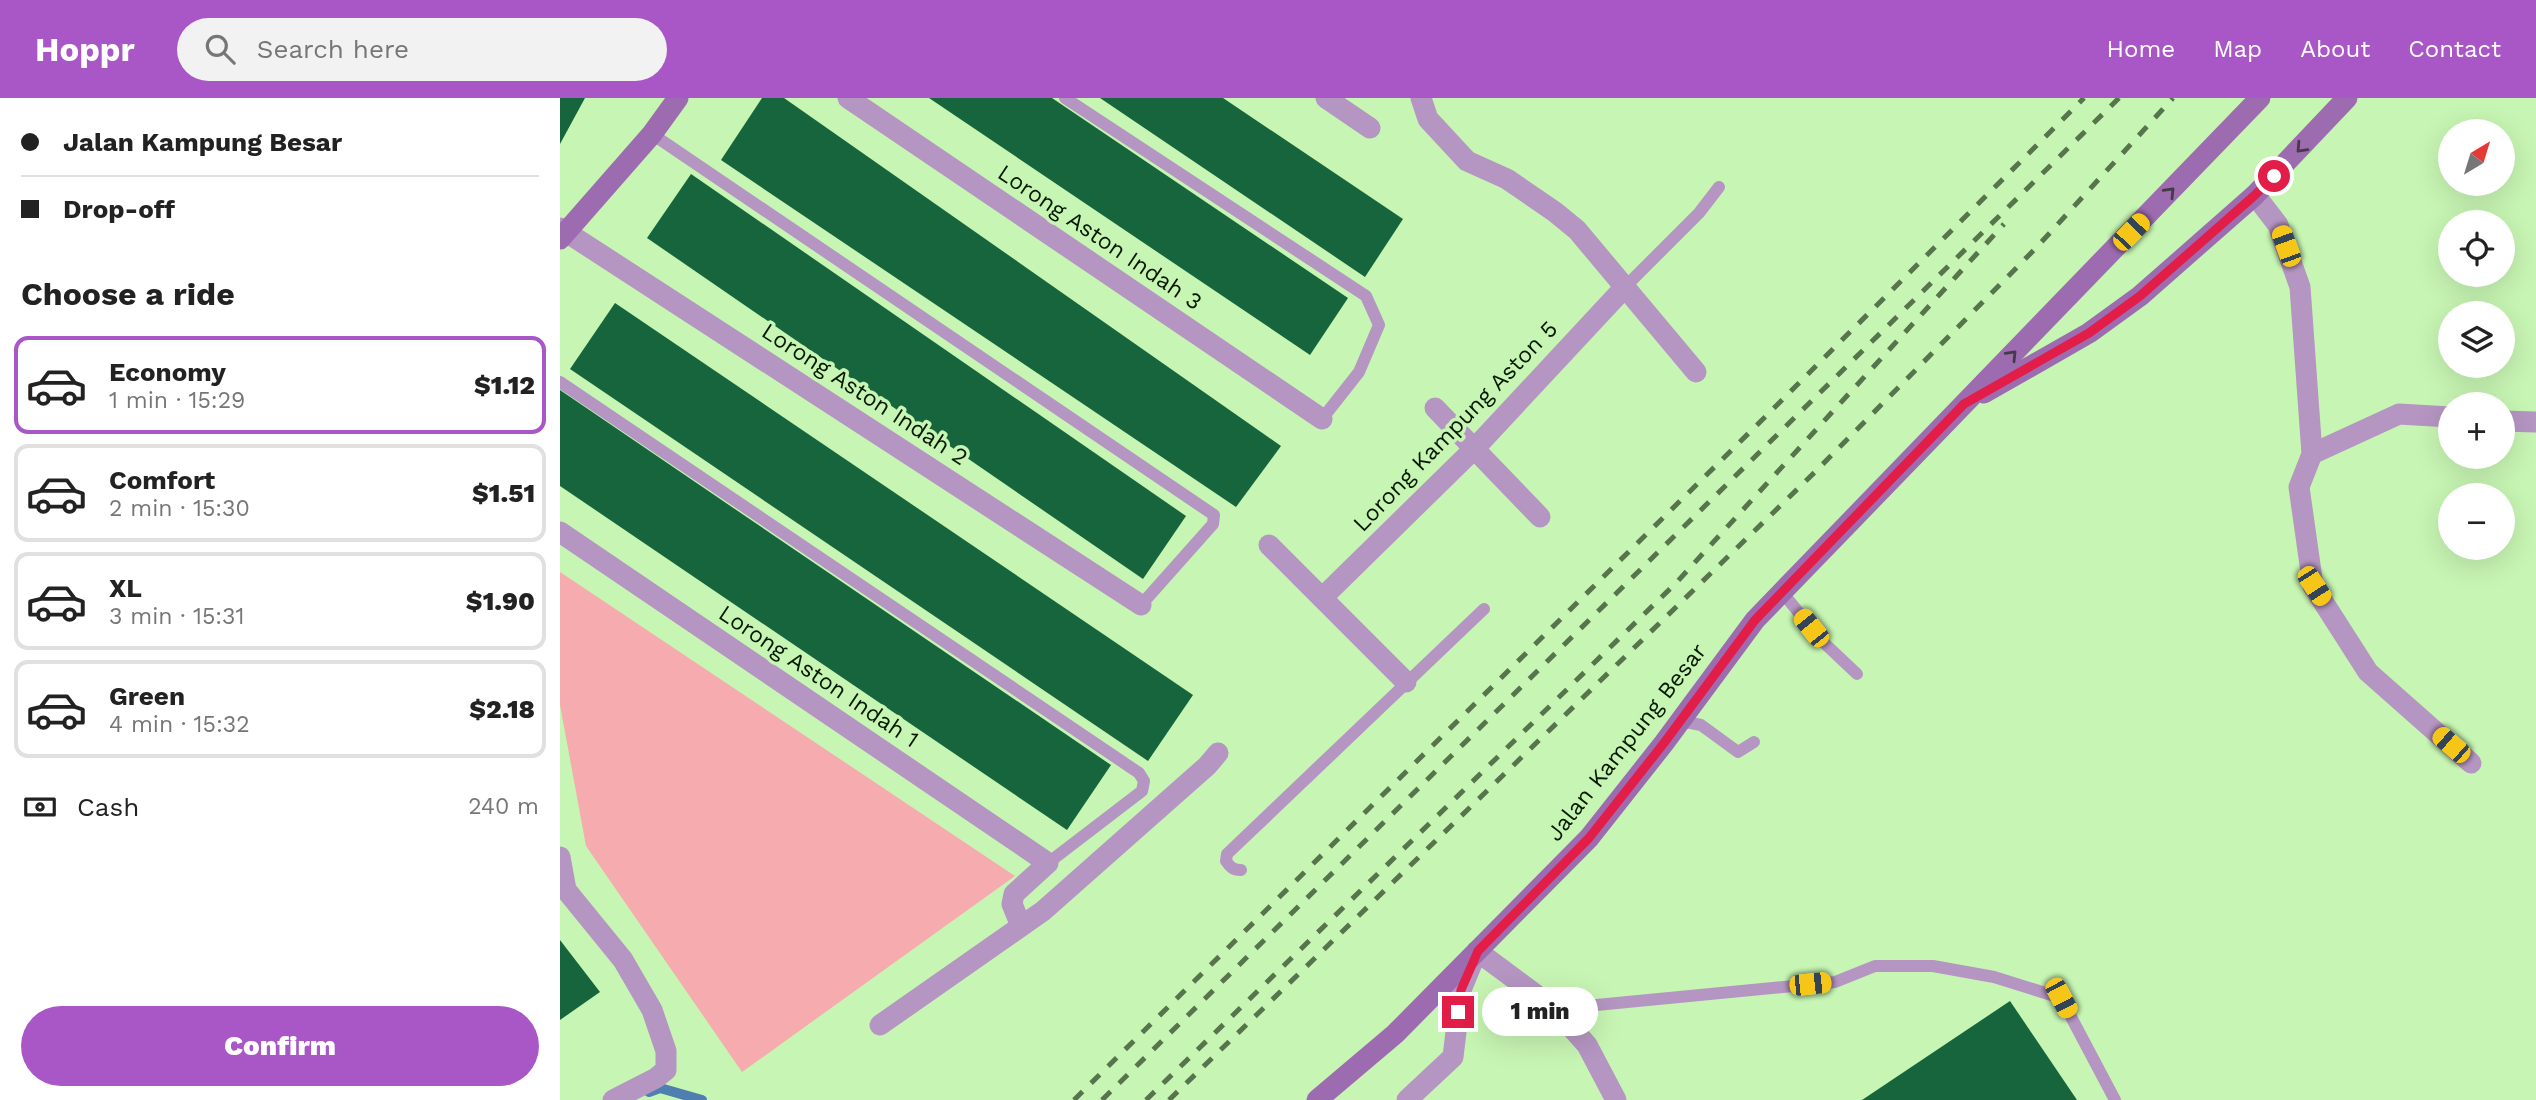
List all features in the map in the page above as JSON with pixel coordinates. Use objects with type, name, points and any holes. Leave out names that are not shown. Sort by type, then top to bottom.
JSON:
[{"type":"street","points":[[562,233],[652,134],[678,98]]},
{"type":"street","name":"Lorong Aston Indah 3","points":[[848,98],[1322,419]]},
{"type":"street","points":[[1326,98],[1370,128]]},
{"type":"street","points":[[1421,98],[1428,119],[1467,161],[1507,179],[1577,230],[1696,372]]},
{"type":"street","name":"Jalan Kampung Besar","points":[[1317,1100],[1395,1034],[1589,838],[1681,721],[1755,620],[2260,98]]},
{"type":"street","name":"Jalan Kampung Besar","points":[[1964,404],[2089,333],[2140,296],[2255,195],[2347,98]]},
{"type":"street","points":[[2255,195],[2278,225],[2300,287],[2312,454],[2299,487],[2314,586],[2368,672],[2471,763]]},
{"type":"street","name":"Lorong Aston Indah 2","points":[[562,233],[1141,605]]},
{"type":"street","name":"Lorong Kampung Aston 5","points":[[1322,598],[1475,448],[1624,288]]},
{"type":"street","points":[[1435,408],[1539,517]]},
{"type":"street","points":[[2312,454],[2399,414],[2438,416]]},
{"type":"street","points":[[2515,421],[2536,422]]},
{"type":"street","name":"Lorong Aston Indah 1","points":[[560,531],[1048,863]]},
{"type":"street","points":[[1269,545],[1406,682]]},
{"type":"street","points":[[880,1025],[1043,911],[1207,766],[1218,752]]},
{"type":"street","points":[[560,857],[566,890],[623,960],[652,1010],[666,1051],[666,1070],[613,1100]]},
{"type":"street","points":[[1021,926],[1012,904],[1014,894],[1048,863]]},
{"type":"street","points":[[1407,1100],[1453,1057],[1461,990],[1478,951],[1555,1009],[1587,1045],[1616,1100]]},
{"type":"lane","points":[[1065,98],[1366,296],[1378,326],[1359,372],[1322,419]]},
{"type":"lane","points":[[652,134],[1214,515],[1213,524],[1141,605]]},
{"type":"lane","points":[[1624,288],[1699,213],[1719,187]]},
{"type":"lane","points":[[560,382],[1139,773],[1143,781],[1142,791],[1048,863]]},
{"type":"lane","points":[[1782,592],[1821,640],[1857,674]]},
{"type":"lane","points":[[1241,870],[1234,870],[1229,866],[1226,861],[1227,854],[1484,609]]},
{"type":"lane","points":[[1681,721],[1701,725],[1738,752],[1754,742]]},
{"type":"lane","points":[[1555,1009],[1835,982],[1875,966],[1933,966],[1994,977],[2061,998],[2115,1100]]},
{"type":"shaded area","points":[[560,572],[1015,876],[742,1072],[586,846],[560,705]]},
{"type":"building","points":[[560,98],[585,98],[560,144]]},
{"type":"building","points":[[762,98],[784,98],[1281,446],[1236,507],[721,160]]},
{"type":"building","points":[[929,98],[1052,98],[1348,298],[1310,355]]},
{"type":"building","points":[[1100,98],[1223,98],[1403,219],[1365,277]]},
{"type":"building","points":[[691,174],[1186,516],[1143,579],[647,238]]},
{"type":"building","points":[[615,303],[1193,695],[1148,761],[570,369]]},
{"type":"building","points":[[560,390],[1111,765],[1067,830],[560,486]]},
{"type":"building","points":[[560,940],[600,992],[560,1020]]},
{"type":"building","points":[[2010,1001],[2077,1100],[1862,1100]]},
{"type":"waterway","points":[[649,1092],[660,1088],[702,1100]]},
{"type":"railway","points":[[1074,1100],[2084,98]]},
{"type":"railway","points":[[1102,1100],[2119,98]]},
{"type":"railway","points":[[1169,1100],[1815,472],[2036,248],[2173,98]]},
{"type":"railway","points":[[1146,1100],[1676,583],[2004,224]]},
{"type":"route","points":[[1458,1012],[1461,990],[1478,951],[1589,838],[1664,743],[1755,620],[1964,404],[2089,333],[2140,296],[2274,176]]}]
